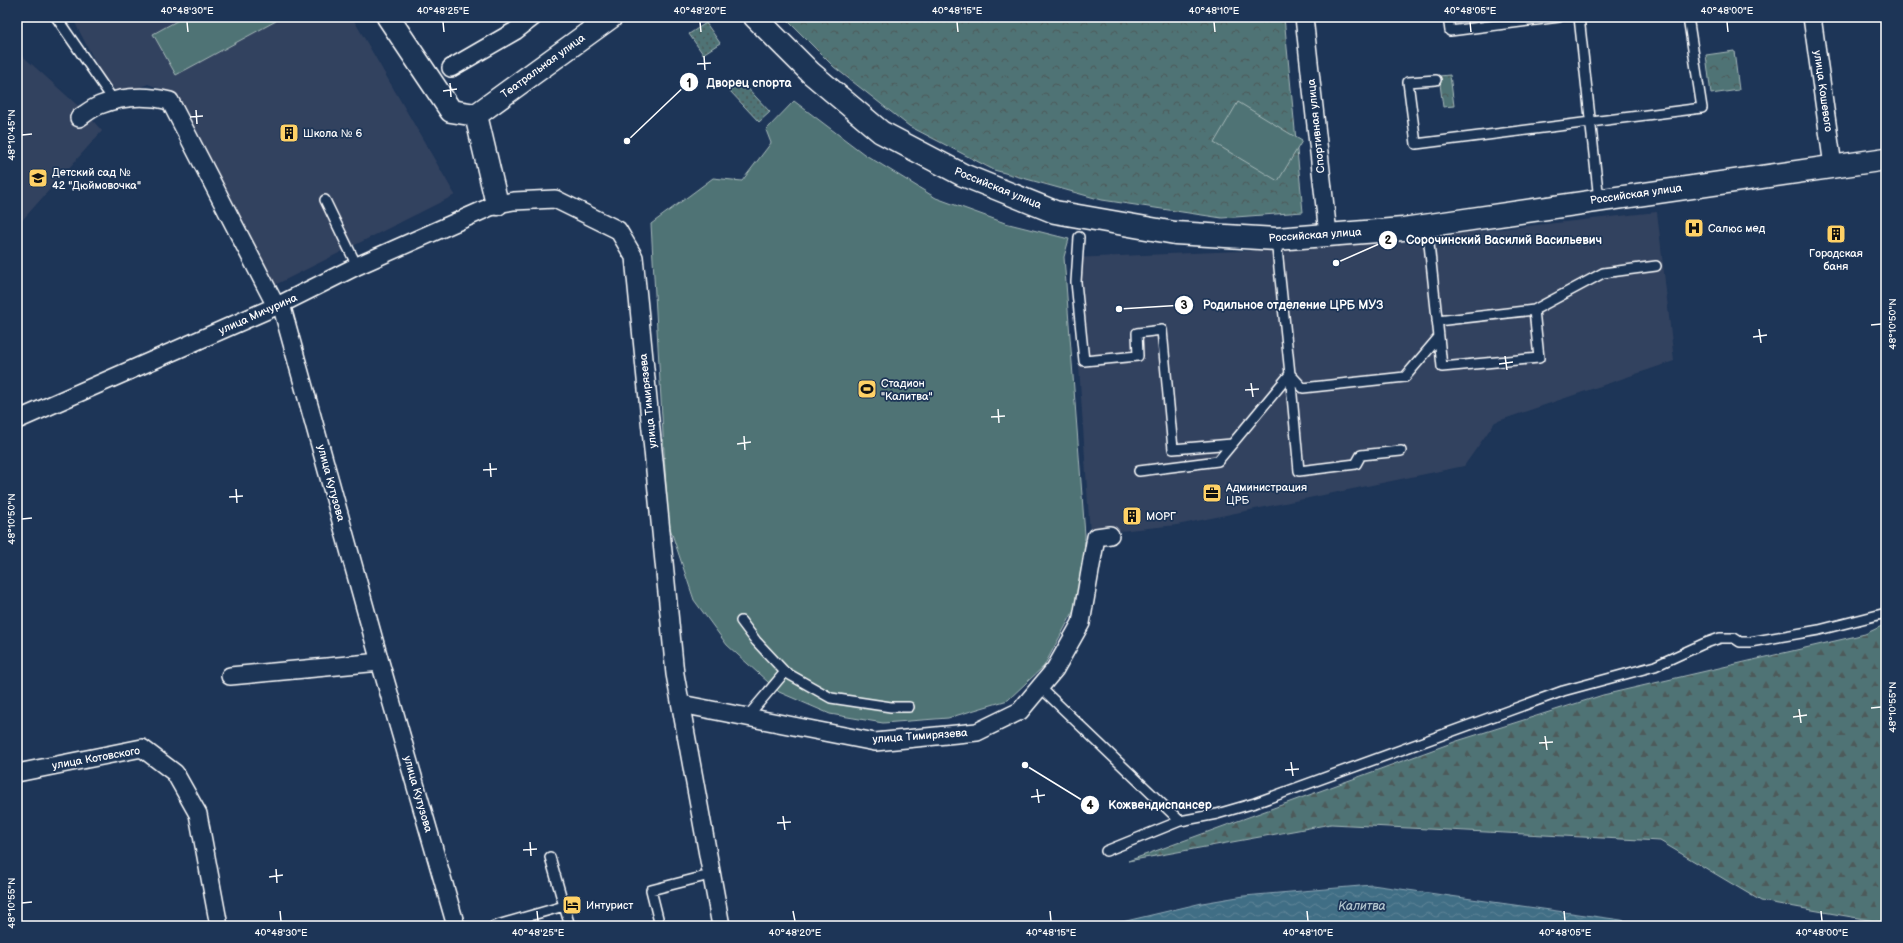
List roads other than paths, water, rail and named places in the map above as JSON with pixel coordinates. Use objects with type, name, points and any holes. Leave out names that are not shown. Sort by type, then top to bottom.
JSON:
[{"type":"street","points":[[388,17],[451,111],[476,115],[497,204]]},
{"type":"street","points":[[451,68],[515,31],[533,17]]},
{"type":"street","name":"Театральная улица","points":[[476,115],[611,17]]},
{"type":"street","name":"Российская улица","points":[[755,17],[811,73],[881,132],[963,175],[1055,212],[1175,233],[1276,239],[1427,225],[1886,159]]},
{"type":"street","name":"Спортивная улица","points":[[1304,17],[1328,234]]},
{"type":"street","name":"улица Кошевого","points":[[1812,17],[1833,166]]},
{"type":"street","name":"улица Кутузова","points":[[78,118],[99,105],[127,98],[153,97],[170,101],[279,305],[456,926]]},
{"type":"street","name":"улица Тимирязева","points":[[497,204],[514,201],[555,199],[618,230],[634,257],[675,674],[721,926]]},
{"type":"street","name":"улица Мичурина","points":[[17,420],[279,305],[357,266],[497,204]]},
{"type":"street","name":"улица Тимирязева","points":[[681,704],[874,742],[977,732],[1020,711],[1055,669],[1081,623],[1096,537],[1110,535]]},
{"type":"street","points":[[230,676],[380,662]]},
{"type":"street","name":"улица Котовского","points":[[17,773],[142,748],[175,773],[198,814],[219,926]]},
{"type":"lane","points":[[56,17],[114,101]]},
{"type":"lane","points":[[1448,17],[1450,31],[1559,17]]},
{"type":"lane","points":[[1578,17],[1599,200]]},
{"type":"lane","points":[[1436,80],[1408,82],[1416,144],[1702,108],[1688,17]]},
{"type":"lane","points":[[325,200],[357,266]]},
{"type":"lane","points":[[1427,225],[1442,367],[1539,358],[1534,310]]},
{"type":"lane","points":[[1079,237],[1076,282],[1084,362],[1138,356],[1137,333],[1162,330],[1173,449],[1232,444]]},
{"type":"lane","points":[[1276,239],[1299,470],[1356,464],[1361,455],[1401,452]]},
{"type":"lane","points":[[1437,320],[1534,310],[1603,273],[1656,266]]},
{"type":"lane","points":[[1290,374],[1303,388],[1405,377],[1439,338]]},
{"type":"lane","points":[[1139,471],[1218,461],[1290,374]]},
{"type":"lane","points":[[1106,851],[1180,821],[1217,814],[1255,803],[1563,691],[1655,666],[1703,644],[1720,638],[1734,638],[1740,642],[1750,642],[1819,630],[1886,613]]},
{"type":"lane","points":[[741,621],[756,641],[785,672],[831,698],[890,708],[909,707]]},
{"type":"lane","points":[[747,717],[785,672]]},
{"type":"lane","points":[[1040,687],[1180,821]]},
{"type":"lane","points":[[550,858],[570,926]]},
{"type":"lane","points":[[660,926],[651,890],[702,877]]},
{"type":"lane","points":[[494,926],[564,906]]},
{"type":"water","name":"Калитва","points":[[1372,885],[1621,920],[1645,926],[1081,926],[1122,922],[1202,903],[1244,896]]},
{"type":"place","name":"Школа № 6","points":[[289,133]]},
{"type":"place","name":"Дворец спорта","points":[[627,141]]},
{"type":"place","name":"Детский сад № 42 \"Дюймовочка\"","points":[[38,178]]},
{"type":"place","name":"Салюc мед","points":[[1694,228]]},
{"type":"place","name":"Городская баня","points":[[1836,234]]},
{"type":"place","name":"Сорочинский Василий Васильевич","points":[[1336,263]]},
{"type":"place","name":"Родильное отделение ЦРБ МУЗ","points":[[1119,309]]},
{"type":"place","name":"Стадион \"Калитва\"","points":[[867,389]]},
{"type":"place","name":"Администрация ЦРБ","points":[[1212,493]]},
{"type":"place","name":"МОРГ","points":[[1132,516]]},
{"type":"place","name":"Кожвендиспансер","points":[[1025,765]]},
{"type":"place","name":"Интурист","points":[[572,905]]}]
